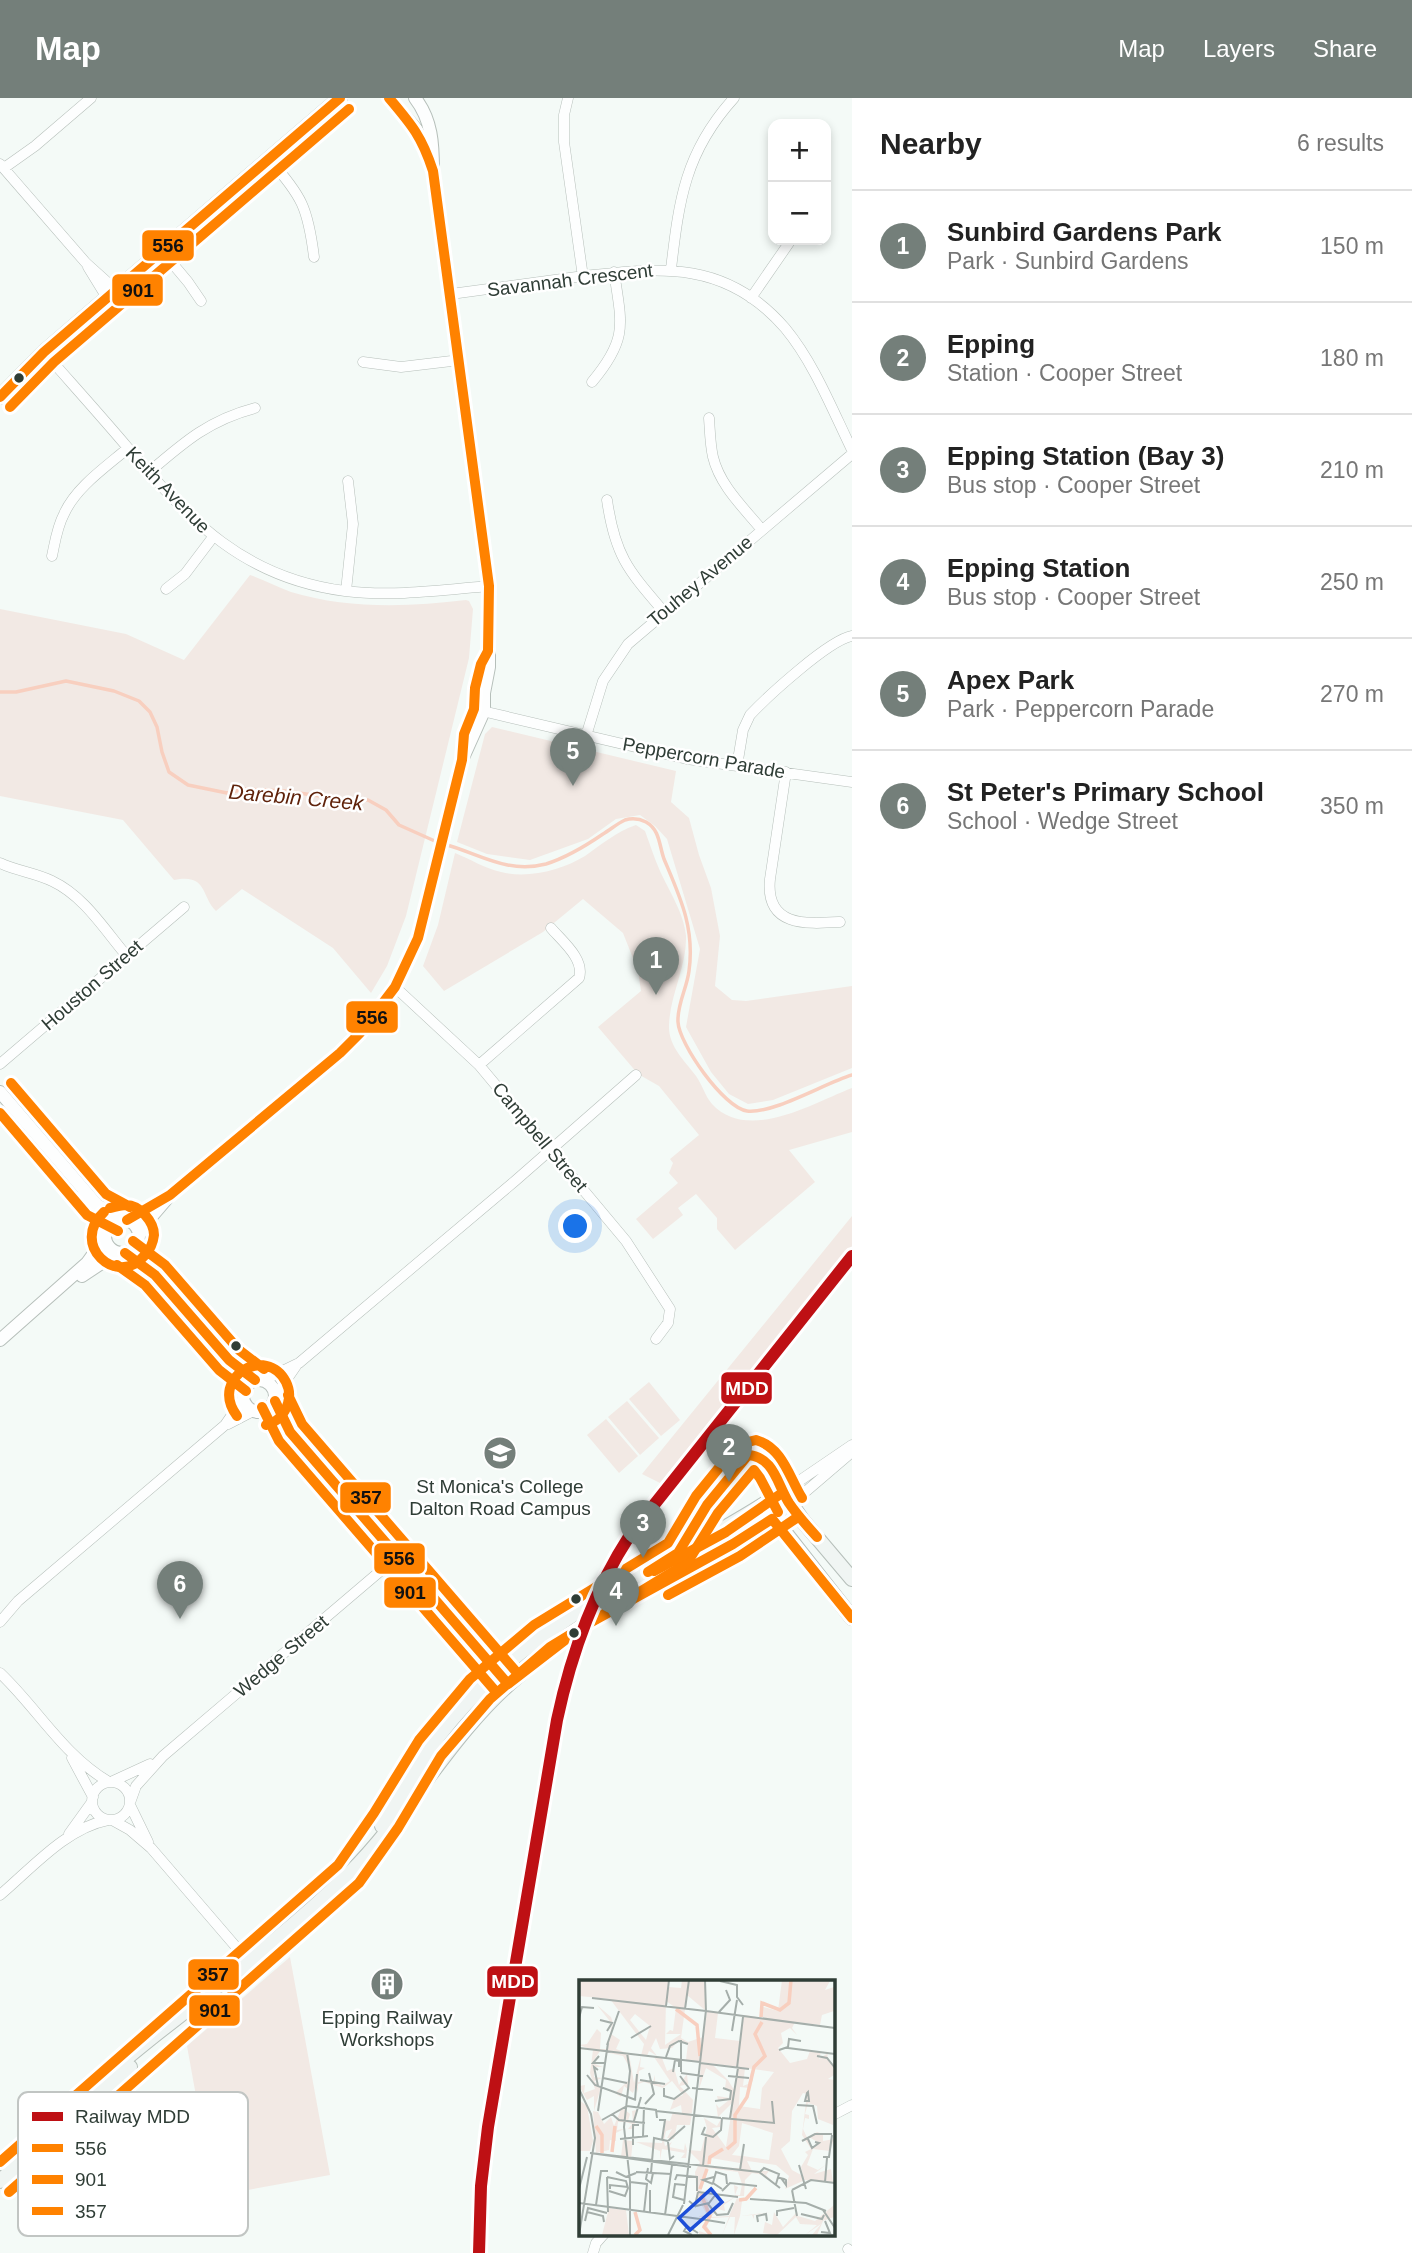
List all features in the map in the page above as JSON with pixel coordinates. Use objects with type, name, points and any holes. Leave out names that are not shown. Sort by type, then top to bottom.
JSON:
[{"type":"main road","points":[[0,397],[44,352],[340,98]]},
{"type":"main road","points":[[0,384],[22,365],[44,352]]},
{"type":"main road","points":[[354,1868],[430,1748],[464,1706],[498,1672],[566,1620],[766,1504],[787,1499]]},
{"type":"main road","points":[[86,2092],[303,1917],[354,1868],[401,1816],[465,1730],[508,1684],[582,1627],[726,1548],[772,1519],[787,1499]]},
{"type":"main road","points":[[787,1499],[852,1579]]},
{"type":"main road","points":[[766,1504],[772,1519],[852,1618]]},
{"type":"main road","points":[[498,1672],[508,1684]]},
{"type":"main road","points":[[103,2092],[195,2012],[225,1982]]},
{"type":"main road","points":[[0,2163],[18,2148]]},
{"type":"main road","points":[[0,2181],[18,2165]]},
{"type":"street","points":[[91,98],[35,146],[4,168],[111,294]]},
{"type":"street","points":[[388,98],[416,129],[433,171]]},
{"type":"street","points":[[61,1288],[112,1256],[133,1250],[146,1223],[170,1195],[350,1044],[395,987],[418,938],[462,760],[464,734],[479,710],[477,679],[488,651],[489,586],[433,171],[433,144],[428,121],[415,98]]},
{"type":"street","points":[[568,98],[564,115],[564,142],[583,276]]},
{"type":"street","points":[[671,270],[677,210],[688,171],[707,134],[734,98]]},
{"type":"street","points":[[269,159],[289,181],[303,203],[314,257]]},
{"type":"street","points":[[751,298],[788,245]]},
{"type":"street","points":[[162,251],[201,301]]},
{"type":"street","name":"Savannah Crescent","points":[[451,294],[636,269],[671,270],[708,277],[751,298],[785,329],[804,356],[852,452]]},
{"type":"street","points":[[592,382],[613,355],[620,335],[620,310],[614,272]]},
{"type":"street","name":"Keith Avenue","points":[[44,352],[185,513],[213,537],[245,557],[282,575],[346,592],[403,593],[489,586]]},
{"type":"street","points":[[363,362],[401,367],[460,360]]},
{"type":"street","points":[[148,472],[205,427],[220,419],[255,408]]},
{"type":"street","points":[[709,418],[716,468],[729,491],[762,530]]},
{"type":"street","points":[[52,556],[59,526],[70,502],[128,448]]},
{"type":"street","name":"Touhey Avenue","points":[[586,736],[597,694],[609,669],[628,644],[852,452]]},
{"type":"street","points":[[346,592],[353,524],[348,481]]},
{"type":"street","points":[[607,500],[618,550],[633,574],[664,612]]},
{"type":"street","points":[[166,589],[185,573],[213,537]]},
{"type":"street","points":[[737,766],[743,730],[750,715],[829,647],[844,637],[852,636]]},
{"type":"street","name":"Peppercorn Parade","points":[[479,710],[687,759],[852,782]]},
{"type":"street","points":[[786,772],[770,895],[777,910],[791,920],[808,923],[840,922]]},
{"type":"street","points":[[0,863],[63,887],[86,907],[126,955]]},
{"type":"street","name":"Houston Street","points":[[0,1064],[184,907]]},
{"type":"street","points":[[479,1065],[579,978],[579,963],[551,928]]},
{"type":"street","name":"Campbell Street","points":[[395,987],[479,1065],[612,1223],[665,1299],[670,1315],[656,1339]]},
{"type":"street","points":[[225,1425],[267,1410],[299,1363],[636,1075]]},
{"type":"street","points":[[0,1092],[97,1205],[136,1226],[139,1239],[164,1285]]},
{"type":"street","points":[[75,1181],[112,1250],[139,1262],[164,1285],[230,1362],[244,1394],[245,1404],[290,1432]]},
{"type":"street","points":[[0,1340],[95,1255],[113,1222],[126,1219],[170,1195]]},
{"type":"street","points":[[230,1362],[272,1386],[290,1432],[498,1672]]},
{"type":"street","points":[[0,1612],[18,1601],[225,1425],[244,1394],[260,1380],[299,1363]]},
{"type":"street","points":[[787,1499],[852,1445]]},
{"type":"street","points":[[787,1499],[852,1451]]},
{"type":"street","name":"Wedge Street","points":[[131,1802],[136,1786],[163,1756],[398,1556]]},
{"type":"street","points":[[0,1622],[18,1601]]},
{"type":"street","points":[[0,1667],[68,1751],[89,1769],[127,1789],[151,1848]]},
{"type":"street","points":[[0,1673],[10,1682]]},
{"type":"street","points":[[68,1751],[97,1814],[130,1829],[151,1848],[248,1962]]},
{"type":"street","name":"Wedge Street","points":[[111,1782],[136,1772],[163,1756]]},
{"type":"street","points":[[60,1845],[81,1820],[99,1787],[111,1782]]},
{"type":"street","points":[[0,1895],[86,1827],[124,1816],[131,1802]]},
{"type":"street","points":[[834,2114],[852,2105]]},
{"type":"street","points":[[593,2253],[602,2236]]},
{"type":"shaded area","points":[[250,575],[312,598],[378,605],[466,600],[473,609],[469,658],[406,916],[387,966],[371,993],[333,948],[242,889],[216,911],[198,883],[185,879],[174,880],[123,820],[0,796],[0,609],[126,634],[184,660]]},
{"type":"shaded area","points":[[492,727],[676,771],[671,802],[689,818],[711,888],[720,936],[715,986],[732,1000],[746,1001],[852,986],[852,1068],[773,1100],[748,1104],[729,1094],[711,1072],[686,1027],[700,949],[667,839],[640,815],[616,819],[588,839],[530,860],[487,854],[457,842],[485,734]]},
{"type":"shaded area","points":[[636,825],[645,831],[685,927],[686,947],[672,1003],[669,1033],[678,1052],[712,1104],[727,1115],[744,1120],[762,1120],[800,1110],[852,1088],[852,1132],[789,1150],[815,1182],[735,1250],[717,1229],[717,1218],[696,1194],[678,1208],[683,1215],[653,1239],[636,1219],[678,1183],[669,1173],[673,1163],[670,1159],[699,1135],[659,1086],[638,1074],[598,1027],[641,991],[638,971],[623,933],[583,899],[543,932],[444,991],[423,966],[438,925],[455,853],[495,871],[533,874],[576,861]]},
{"type":"shaded area","points":[[852,1216],[852,1246],[660,1483],[642,1474]]},
{"type":"shaded area","points":[[649,1382],[680,1420],[661,1436],[629,1399]]},
{"type":"shaded area","points":[[627,1401],[659,1438],[640,1455],[608,1417]]},
{"type":"shaded area","points":[[606,1419],[638,1456],[619,1473],[587,1435]]},
{"type":"shaded area","points":[[290,1957],[330,2175],[248,2190],[248,2092],[195,2092],[187,2046]]},
{"type":"waterway","name":"Darebin Creek","points":[[0,692],[16,692],[66,681],[114,691],[139,701],[150,712],[157,727],[169,772],[188,785],[227,793],[245,789],[368,800],[386,810],[399,825],[437,842]]},
{"type":"waterway","name":"Darebin Creek","points":[[444,844],[494,862],[532,866],[546,864],[568,855],[625,820],[646,822],[657,834],[685,913],[690,955],[678,1022],[686,1045],[704,1074],[727,1099],[747,1111],[771,1108],[852,1075]]},
{"type":"rail line","name":"MDD","points":[[479,2253],[481,2186],[488,2127],[557,1720],[576,1647],[594,1601],[630,1535],[852,1256]]},
{"type":"transit line","name":"556","points":[[0,397],[44,352],[340,98]]},
{"type":"transit line","name":"556","points":[[127,1220],[170,1195],[340,1053],[360,1033],[395,987],[418,938],[462,760],[464,734],[474,709],[475,688],[481,664],[488,651],[489,586],[433,171],[416,132],[389,98]]},
{"type":"transit line","name":"901","points":[[10,407],[54,362],[349,109]]},
{"type":"transit line","name":"357","points":[[11,1083],[106,1194],[130,1207]]},
{"type":"transit line","name":"901","points":[[0,1113],[87,1215],[118,1231]]},
{"type":"transit line","name":"357","points":[[104,1212],[95,1224],[92,1237],[94,1249],[110,1265],[122,1267],[134,1264],[151,1246],[154,1235],[152,1225],[136,1208],[124,1205],[110,1208]]},
{"type":"transit line","name":"357","points":[[133,1241],[165,1265],[239,1350],[264,1369]]},
{"type":"transit line","name":"556","points":[[125,1253],[155,1275],[229,1360],[255,1380]]},
{"type":"transit line","name":"901","points":[[117,1265],[145,1285],[219,1370],[246,1391]]},
{"type":"transit line","name":"357","points":[[237,1416],[230,1402],[230,1389],[235,1378],[244,1370],[266,1366],[277,1371],[286,1382],[289,1395],[283,1414],[266,1425]]},
{"type":"transit line","name":"357","points":[[288,1395],[302,1424],[519,1675]]},
{"type":"transit line","name":"556","points":[[275,1401],[290,1432],[508,1684],[582,1627],[733,1544],[772,1519],[852,1618]]},
{"type":"transit line","name":"901","points":[[262,1407],[279,1441],[497,1693]]},
{"type":"transit line","name":"357","points":[[80,2092],[338,1865],[419,1740],[470,1679],[534,1625],[668,1543],[696,1496],[735,1448],[756,1440],[773,1449],[802,1498]]},
{"type":"transit line","name":"556","points":[[648,1572],[678,1553],[707,1505],[748,1455],[757,1457],[769,1466],[789,1503],[817,1537]]},
{"type":"transit line","name":"901","points":[[122,2092],[359,1883],[398,1828],[441,1756],[490,1699],[550,1647],[687,1563],[718,1513],[754,1470],[778,1512]]},
{"type":"transit line","name":"357","points":[[654,1571],[726,1532],[782,1493]]},
{"type":"transit line","name":"901","points":[[668,1595],[740,1556],[798,1517]]},
{"type":"transit line","name":"357","points":[[0,2162],[18,2146]]},
{"type":"transit line","name":"901","points":[[9,2192],[18,2184]]},
{"type":"place","name":"Apex Park","points":[[573,786]]},
{"type":"place","name":"Sunbird Gardens Park","points":[[656,995]]},
{"type":"place","name":"St Monica's College Dalton Road Campus","points":[[500,1453]]},
{"type":"place","name":"Epping","points":[[729,1482]]},
{"type":"place","name":"Epping Station (Bay 3)","points":[[643,1558]]},
{"type":"place","name":"St Peter's Primary School","points":[[180,1619]]},
{"type":"place","name":"Epping Station","points":[[616,1626]]},
{"type":"place","name":"Epping Railway Workshops","points":[[387,1984]]}]
